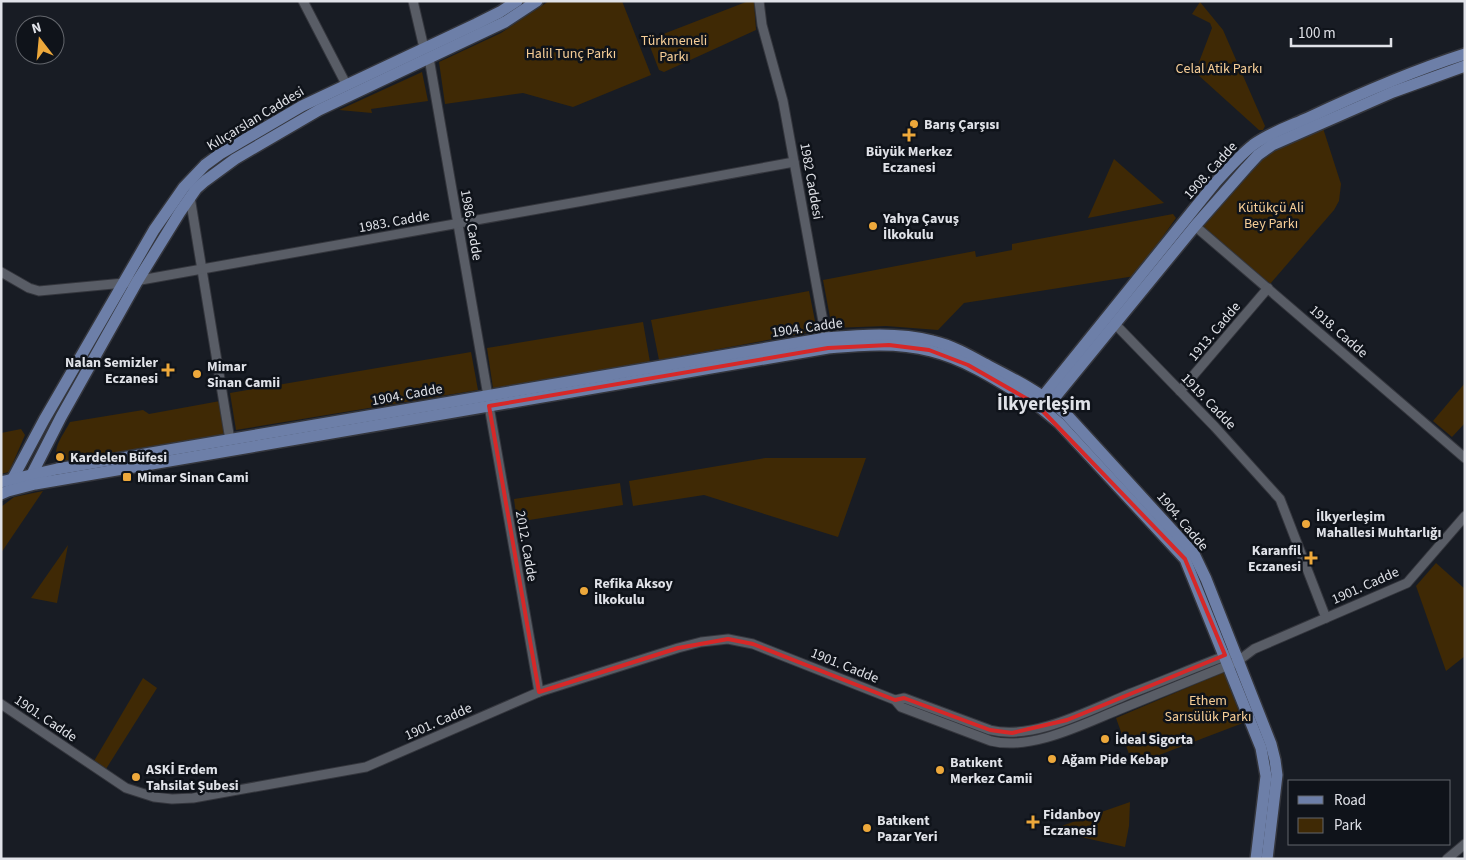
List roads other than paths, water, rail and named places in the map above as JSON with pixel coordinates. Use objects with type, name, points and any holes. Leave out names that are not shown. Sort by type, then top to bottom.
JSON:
[{"type":"main road","name":"Kılıçarslan Caddesi","points":[[34,479],[61,417],[138,280],[190,198],[205,181],[222,168],[293,124],[426,53],[517,1]]},
{"type":"main road","name":"Kılıçarslan Caddesi","points":[[14,483],[44,420],[171,204],[205,165],[264,127],[346,84],[505,22],[537,1]]},
{"type":"main road","name":"1908. Cadde","points":[[1044,403],[1115,324],[1232,164],[1254,145],[1264,138],[1320,112],[1465,54]]},
{"type":"main road","name":"1908. Cadde","points":[[1044,403],[1191,222],[1258,155],[1272,145],[1393,92],[1465,66]]},
{"type":"main road","name":"1904. Cadde","points":[[14,483],[827,343],[889,336],[933,341],[970,356],[1044,403],[1059,424],[1185,559],[1271,744],[1277,775],[1267,859]]},
{"type":"main road","points":[[1,482],[14,483]]},
{"type":"main road","points":[[1,494],[14,483]]},
{"type":"main road","name":"1904. Cadde","points":[[1232,658],[1265,763],[1264,806],[1256,859]]},
{"type":"street","points":[[304,1],[346,84]]},
{"type":"street","name":"1986. Cadde","points":[[413,1],[426,53],[458,224],[488,401]]},
{"type":"street","name":"1982 Caddesi","points":[[759,1],[763,28],[783,101],[827,343]]},
{"type":"street","name":"1983. Cadde","points":[[1,272],[29,288],[39,291],[124,283],[794,162]]},
{"type":"street","points":[[190,198],[231,445]]},
{"type":"street","name":"1918. Cadde","points":[[1191,222],[1465,458]]},
{"type":"street","name":"1913. Cadde","points":[[1180,391],[1268,288]]},
{"type":"street","name":"1919. Cadde","points":[[1115,324],[1215,427],[1280,499],[1326,618]]},
{"type":"street","name":"2012. Cadde","points":[[488,401],[539,692]]},
{"type":"street","name":"1901. Cadde","points":[[1,704],[126,788],[154,798],[172,799],[193,798],[366,767],[539,692],[678,648],[702,642],[728,639],[753,644],[895,700],[904,698],[990,730],[1002,733],[1016,733],[1067,720],[1232,658],[1408,582],[1465,516]]},
{"type":"street","points":[[1447,859],[1465,844]]},
{"type":"place","name":"Barış Çarşısı","points":[[914,124]]},
{"type":"place","name":"Büyük Merkez Eczanesi","points":[[909,135]]},
{"type":"place","name":"Yahya Çavuş İlkokulu","points":[[873,226]]},
{"type":"place","name":"Nalan Semizler Eczanesi","points":[[168,370]]},
{"type":"place","name":"Mimar Sinan Camii","points":[[197,374]]},
{"type":"place","name":"Kardelen Büfesi","points":[[60,457]]},
{"type":"place","name":"Mimar Sinan Cami","points":[[127,477]]},
{"type":"place","name":"İlkyerleşim Mahallesi Muhtarlığı","points":[[1306,524]]},
{"type":"place","name":"Karanfil Eczanesi","points":[[1311,558]]},
{"type":"place","name":"Refika Aksoy İlkokulu","points":[[584,591]]},
{"type":"place","name":"İdeal Sigorta","points":[[1105,739]]},
{"type":"place","name":"Ağam Pide Kebap","points":[[1052,759]]},
{"type":"place","name":"Batıkent Merkez Camii","points":[[940,770]]},
{"type":"place","name":"ASKİ Erdem Tahsilat Şubesi","points":[[136,777]]},
{"type":"place","name":"Fidanboy Eczanesi","points":[[1033,822]]},
{"type":"place","name":"Batıkent Pazar Yeri","points":[[867,828]]},
{"type":"district","name":"İlkyerleşim","points":[[1044,403]]},
{"type":"park label","name":"Türkmeneli Parkı","points":[[674,48]]},
{"type":"park label","name":"Halil Tunç Parkı","points":[[571,53]]},
{"type":"park label","name":"Celal Atik Parkı","points":[[1219,68]]},
{"type":"park label","name":"Kütükçü Ali Bey Parkı","points":[[1271,216]]},
{"type":"park label","name":"Ethem Sarısülük Parkı","points":[[1208,708]]}]
